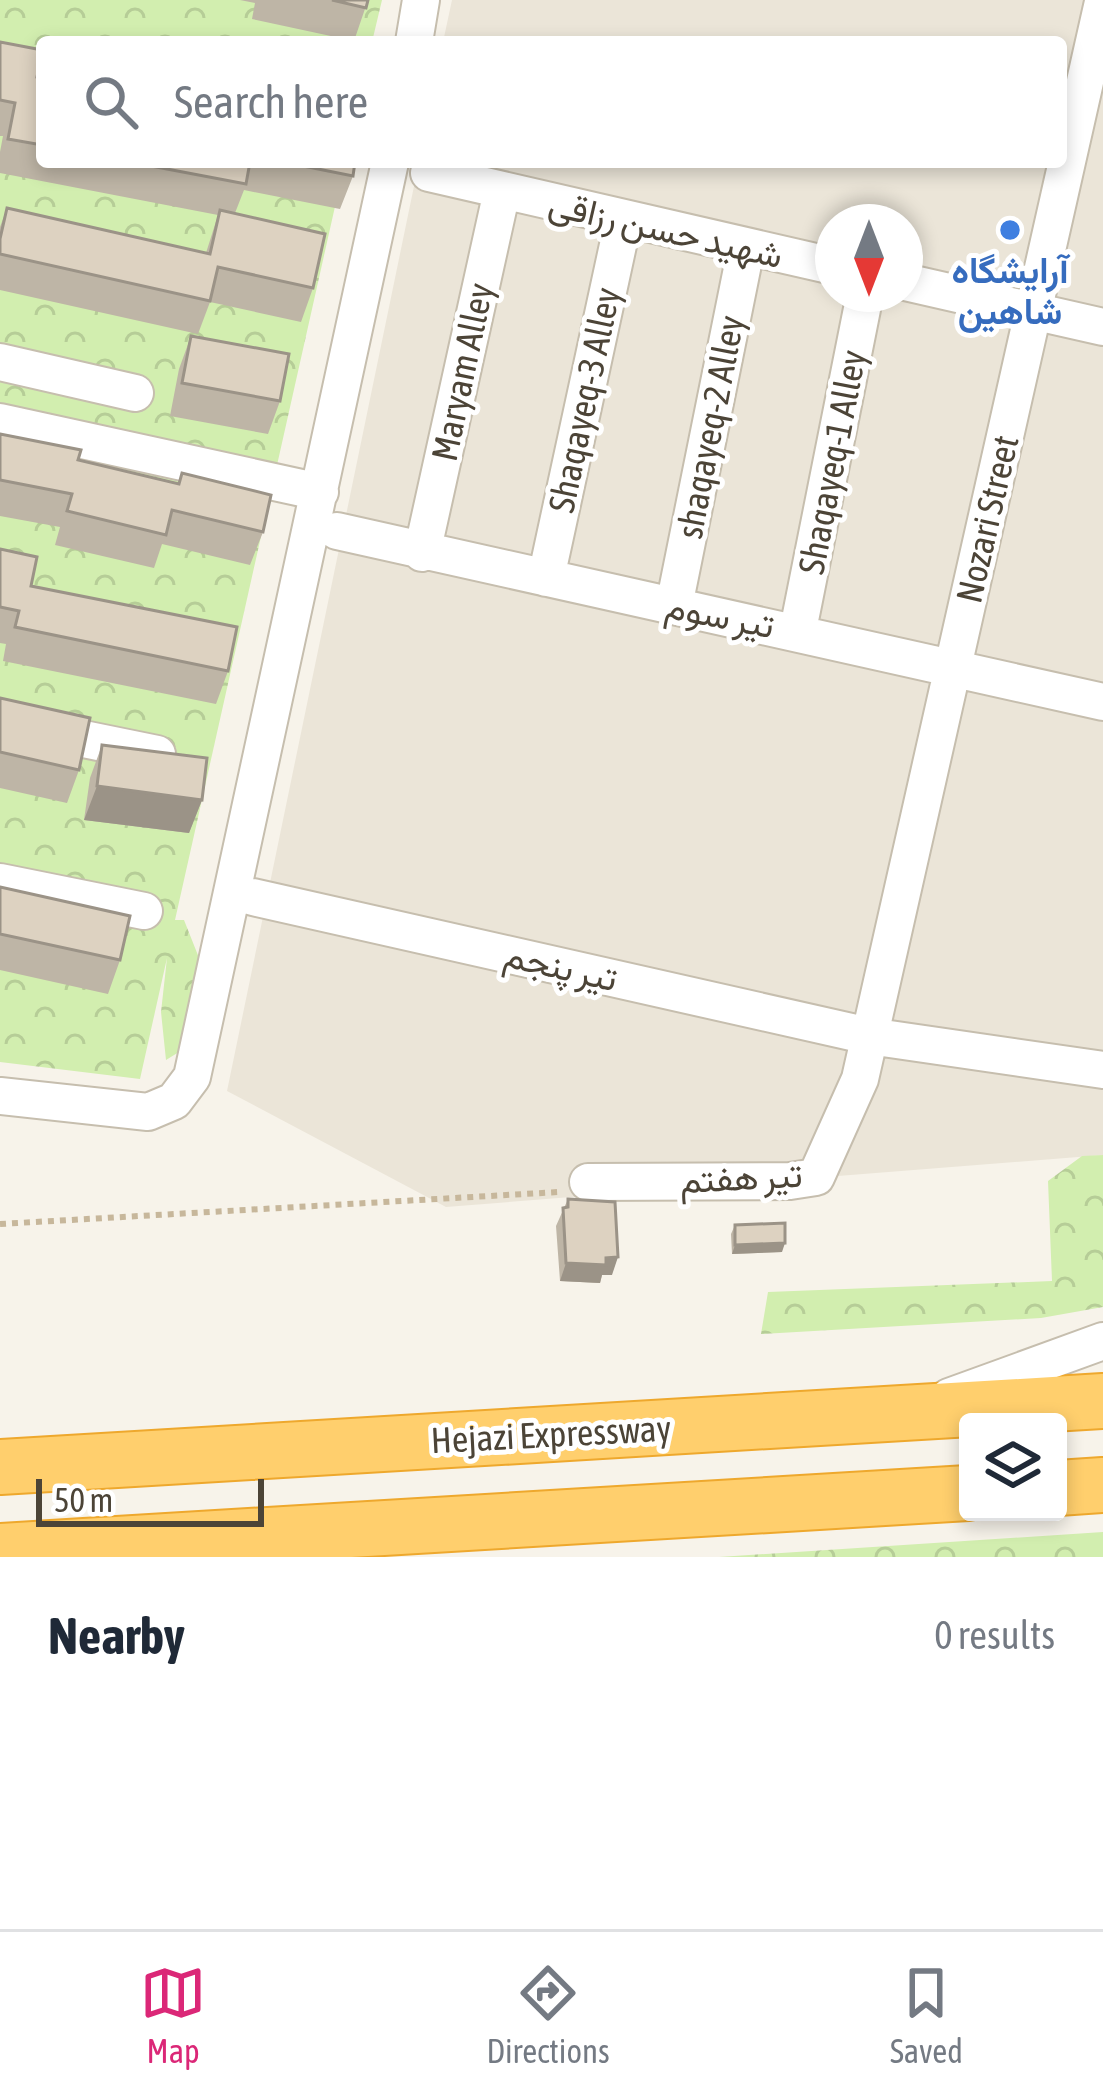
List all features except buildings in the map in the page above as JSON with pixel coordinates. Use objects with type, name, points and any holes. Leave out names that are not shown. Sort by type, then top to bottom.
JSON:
[{"type":"highway","name":"Hejazi Expressway","points":[[0,1467],[1103,1401]]},
{"type":"highway","points":[[1067,1487],[1103,1485]]},
{"type":"highway","points":[[0,1552],[959,1494]]},
{"type":"street","points":[[415,36],[422,0]]},
{"type":"street","name":"Nozari Street","points":[[1067,161],[1103,2]]},
{"type":"street","points":[[0,1096],[148,1112],[174,1100],[192,1077],[389,168]]},
{"type":"street","name":"Nozari Street","points":[[869,1036],[1066,168]]},
{"type":"street","name":"شهید حسن رزاقی","points":[[428,173],[622,222],[815,262]]},
{"type":"street","name":"Maryam Alley","points":[[422,553],[502,190]]},
{"type":"street","name":"Shaqayeq-3 Alley","points":[[546,578],[622,222]]},
{"type":"street","name":"shaqayeq-2 Alley","points":[[674,606],[746,249]]},
{"type":"street","points":[[923,286],[1103,327]]},
{"type":"street","name":"Shaqayeq-1 Alley","points":[[798,630],[862,312]]},
{"type":"street","points":[[0,362],[135,393]]},
{"type":"street","points":[[0,422],[320,492]]},
{"type":"street","name":"تیر سوم","points":[[337,531],[422,553],[798,630],[1103,702]]},
{"type":"street","points":[[0,722],[157,754]]},
{"type":"street","points":[[0,882],[144,911]]},
{"type":"street","name":"تیر پنجم","points":[[254,897],[869,1036],[1103,1070]]},
{"type":"street","name":"تیر هفتم","points":[[579,1186],[816,1177],[860,1079],[869,1036]]},
{"type":"street","points":[[907,1413],[1103,1341]]},
{"type":"path","points":[[0,1224],[579,1186]]},
{"type":"shaded area","points":[[452,0],[1103,0],[1103,1155],[446,1207],[227,1091],[418,168],[1067,168],[1067,36],[444,36]]},
{"type":"green space","points":[[0,0],[382,0],[373,36],[36,36],[36,168],[344,168],[175,920],[184,920],[205,973],[187,1047],[166,1060],[161,1012],[167,958],[140,1079],[0,1062]]},
{"type":"green space","points":[[1103,1155],[1103,1307],[1041,1318],[761,1334],[768,1292],[1052,1281],[1048,1181],[1082,1156]]},
{"type":"green space","points":[[1103,1532],[1103,1557],[719,1557],[749,1555]]},
{"type":"place","name":"آرایشگاه شاهین","points":[[1010,230]]}]
